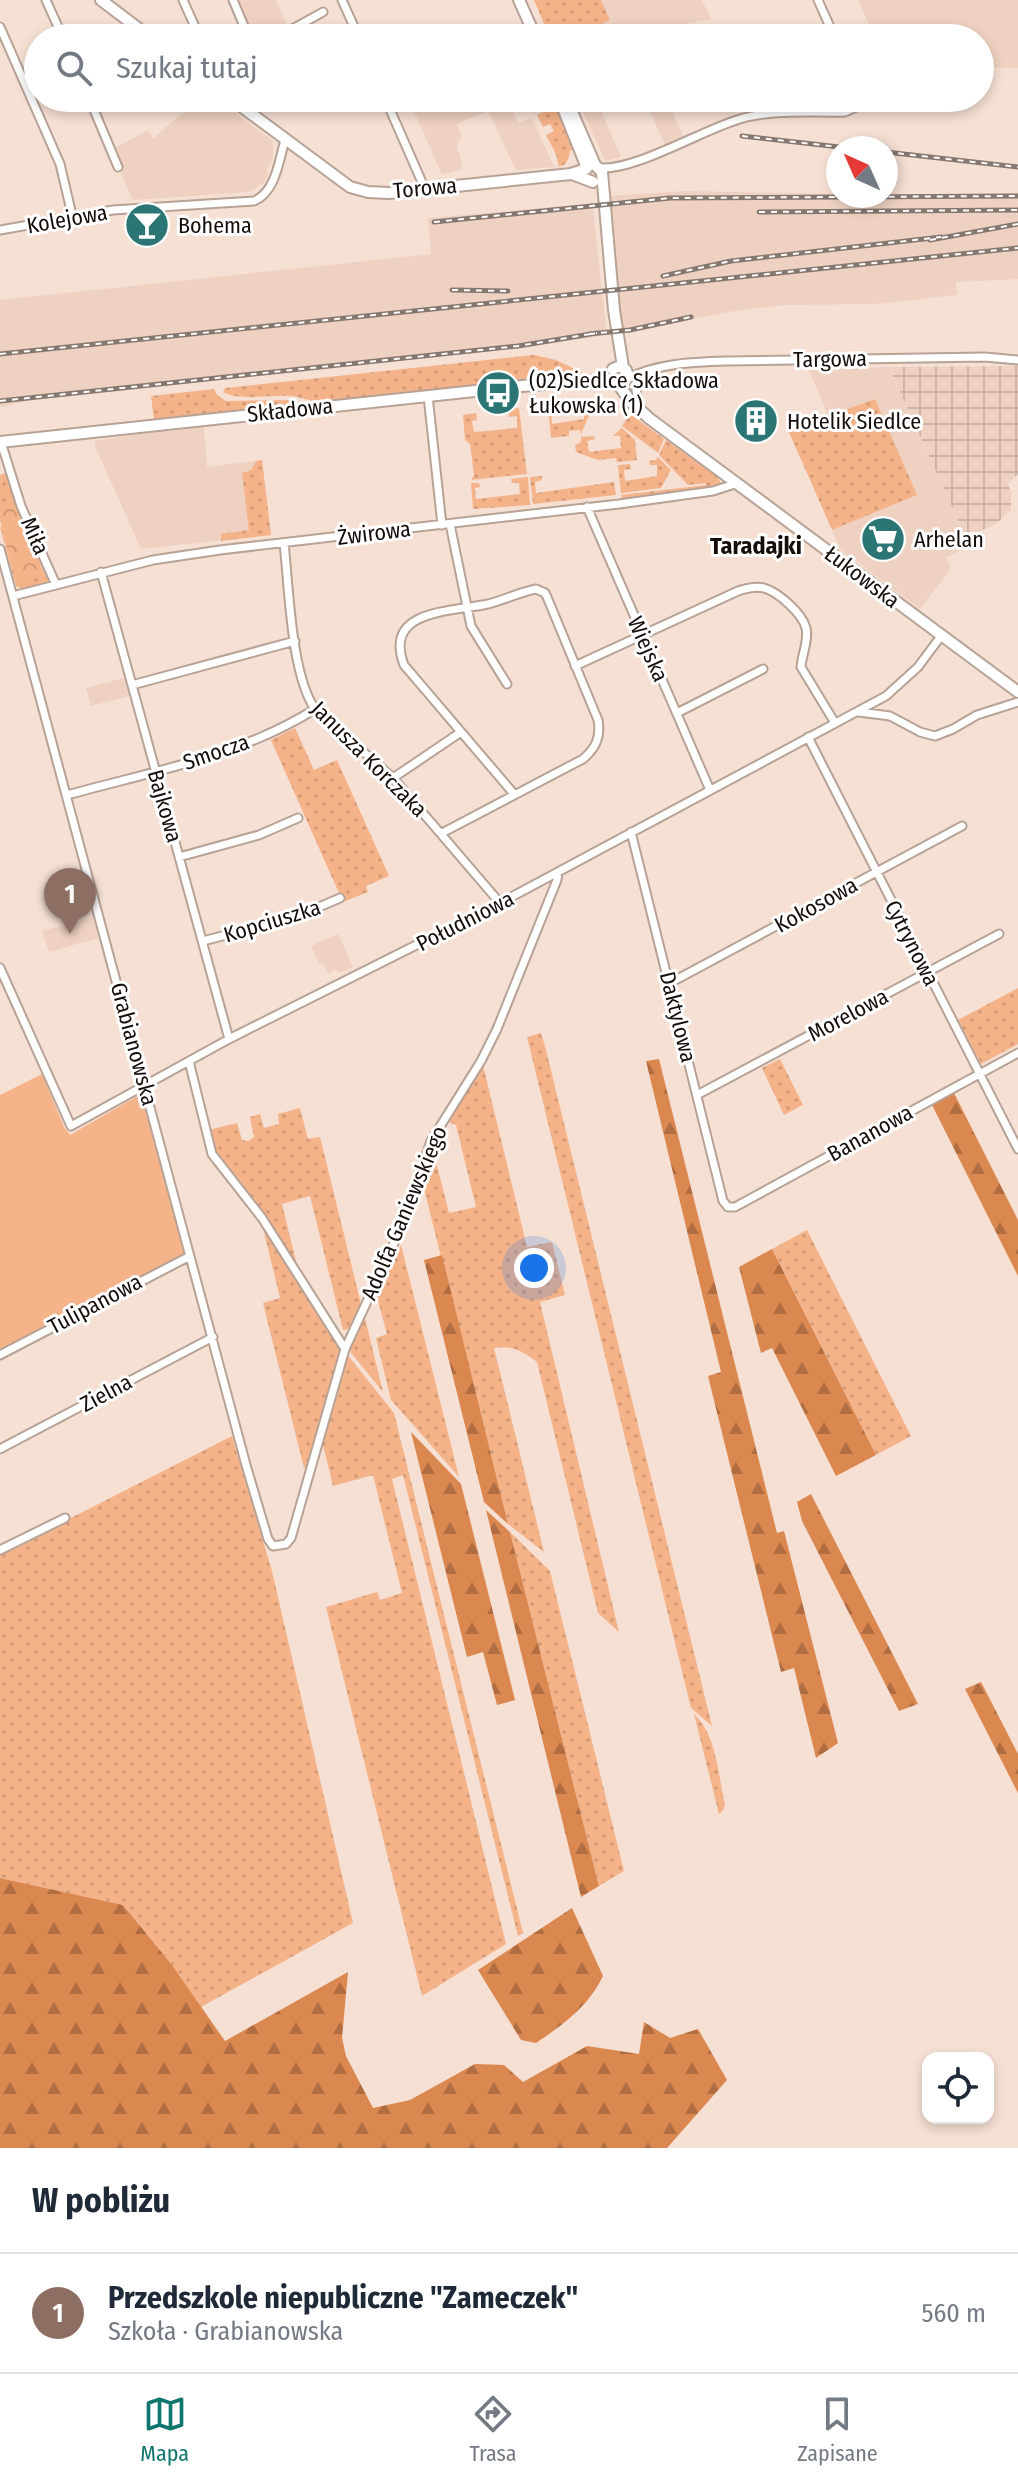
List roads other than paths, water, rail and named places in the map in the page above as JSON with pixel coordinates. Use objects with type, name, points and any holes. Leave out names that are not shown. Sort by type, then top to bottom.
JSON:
[{"type":"main road","points":[[101,0],[133,24]]},
{"type":"main road","points":[[519,0],[530,24]]},
{"type":"main road","name":"Torowa","points":[[248,112],[350,187],[368,192],[596,172]]},
{"type":"main road","points":[[564,112],[580,152],[596,172]]},
{"type":"main road","points":[[572,112],[596,172],[619,376],[634,405]]},
{"type":"main road","points":[[567,174],[574,167],[580,152]]},
{"type":"main road","name":"Składowa","points":[[1,442],[619,376]]},
{"type":"main road","name":"Łukowska","points":[[634,405],[1018,692]]},
{"type":"street","points":[[46,0],[57,24]]},
{"type":"street","points":[[183,0],[194,24]]},
{"type":"street","points":[[233,0],[243,24]]},
{"type":"street","points":[[342,0],[353,24]]},
{"type":"street","points":[[818,0],[829,24]]},
{"type":"street","points":[[301,24],[323,12]]},
{"type":"street","points":[[0,27],[24,82]]},
{"type":"street","points":[[37,112],[60,164],[73,219]]},
{"type":"street","points":[[95,112],[118,167]]},
{"type":"street","points":[[391,112],[423,189]]},
{"type":"street","name":"Torowa","points":[[596,172],[641,159],[750,116],[845,112]]},
{"type":"street","name":"Kolejowa","points":[[0,230],[113,210],[241,203],[261,199],[272,185],[288,142]]},
{"type":"street","name":"Targowa","points":[[619,376],[694,362],[985,357],[1018,360]]},
{"type":"street","points":[[634,405],[636,389],[645,371]]},
{"type":"street","points":[[428,396],[446,524],[466,609],[471,626],[507,684]]},
{"type":"street","name":"Miła","points":[[1,442],[21,506],[56,585]]},
{"type":"street","name":"Żwirowa","points":[[13,596],[153,560],[713,491],[738,483]]},
{"type":"street","name":"Wiejska","points":[[587,507],[710,790]]},
{"type":"street","name":"Janusza Korczaka","points":[[284,543],[301,682],[307,697],[315,709],[393,778],[500,903]]},
{"type":"street","name":"Grabianowska","points":[[0,549],[268,1539]]},
{"type":"street","name":"Bajkowa","points":[[101,572],[229,1039]]},
{"type":"street","points":[[575,666],[738,591],[764,588],[776,594],[800,616],[805,625],[807,637],[801,667],[835,723]]},
{"type":"street","points":[[442,833],[583,759],[596,745],[600,729],[598,720],[547,597],[541,590],[533,589],[505,600],[422,617],[409,623],[399,635],[398,650],[404,665],[514,794]]},
{"type":"street","name":"Południowa","points":[[0,968],[71,1126],[229,1039],[558,873],[886,696],[908,678],[941,636]]},
{"type":"street","points":[[132,685],[295,641]]},
{"type":"street","points":[[677,713],[763,669]]},
{"type":"street","points":[[857,712],[890,716],[920,732],[935,736],[977,715],[1018,702]]},
{"type":"street","name":"Smocza","points":[[67,795],[224,752],[294,722],[315,709]]},
{"type":"street","points":[[393,778],[461,732]]},
{"type":"street","name":"Cytrynowa","points":[[808,737],[1018,1149]]},
{"type":"street","points":[[179,857],[259,835],[298,818]]},
{"type":"street","name":"Kokosowa","points":[[670,983],[962,826]]},
{"type":"street","name":"Daktylowa","points":[[631,832],[724,1203]]},
{"type":"street","name":"Adolfa Ganiewskiego","points":[[268,1539],[273,1546],[279,1547],[291,1538],[345,1349],[401,1228],[431,1141],[481,1061],[497,1029],[558,873]]},
{"type":"street","name":"Kopciuszka","points":[[203,941],[298,916],[340,898]]},
{"type":"street","name":"Morelowa","points":[[697,1095],[999,934]]},
{"type":"street","name":"Bananowa","points":[[724,1203],[735,1207],[1018,1053]]},
{"type":"street","points":[[189,1061],[212,1154],[262,1218],[345,1349]]},
{"type":"street","name":"Tulipanowa","points":[[0,1355],[190,1256]]},
{"type":"street","name":"Zielna","points":[[0,1449],[213,1337]]},
{"type":"street","points":[[0,1550],[65,1518]]},
{"type":"railway","points":[[742,136],[826,146]]},
{"type":"railway","points":[[898,153],[1018,167]]},
{"type":"railway","points":[[434,222],[670,198],[1018,196]]},
{"type":"railway","points":[[759,212],[1018,210]]},
{"type":"railway","points":[[930,240],[1018,224]]},
{"type":"railway","points":[[663,276],[731,261],[941,237]]},
{"type":"railway","points":[[0,354],[1018,248]]},
{"type":"railway","points":[[452,290],[508,291]]},
{"type":"railway","points":[[589,334],[630,330],[691,317]]},
{"type":"railway","points":[[0,401],[518,346],[597,333]]},
{"type":"place","name":"Bohema","points":[[147,225]]},
{"type":"place","name":"(02)Siedlce Składowa Łukowska (1)","points":[[498,393]]},
{"type":"place","name":"Hotelik Siedlce","points":[[756,421]]},
{"type":"place","name":"Arhelan","points":[[883,539]]},
{"type":"place","name":"Przedszkole niepubliczne \"Zameczek\"","points":[[70,934]]},
{"type":"district","name":"Taradajki","points":[[756,546]]}]
